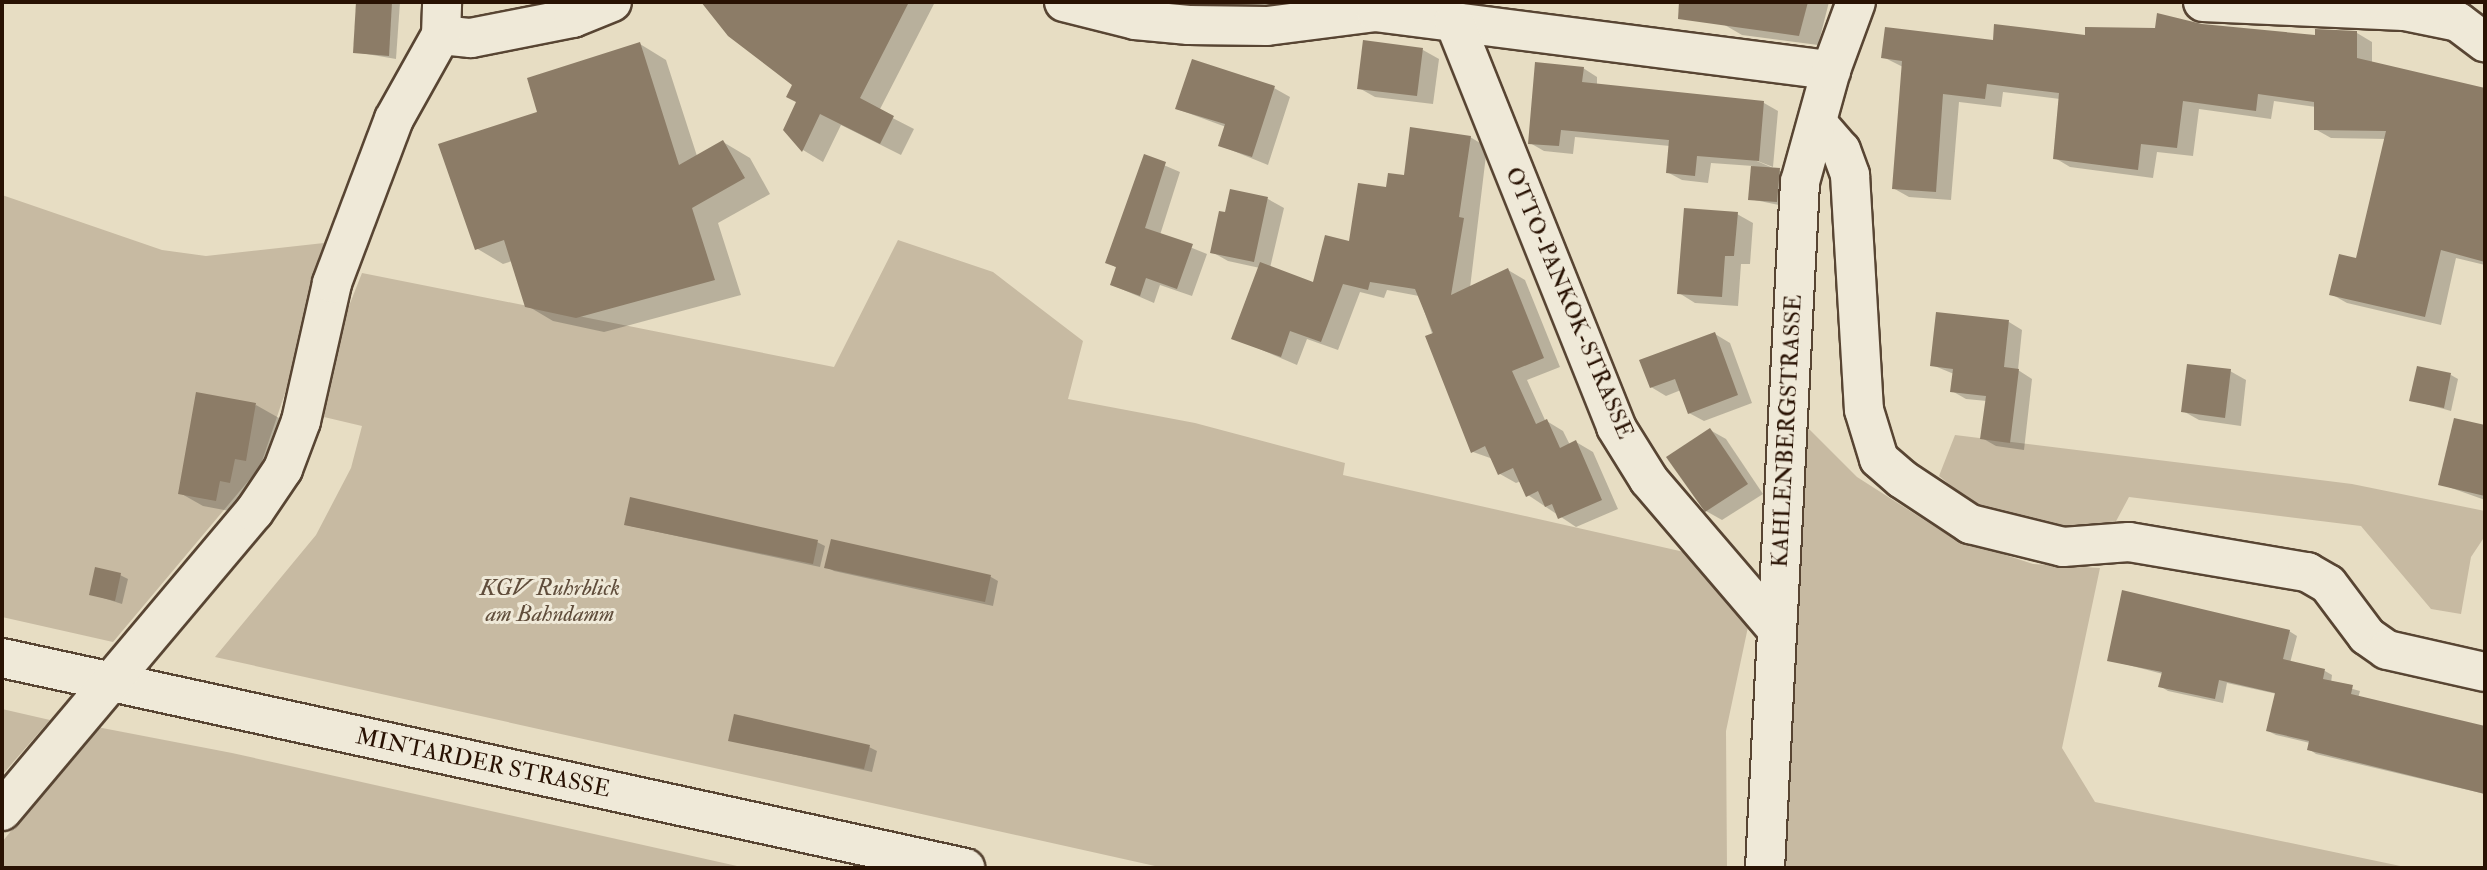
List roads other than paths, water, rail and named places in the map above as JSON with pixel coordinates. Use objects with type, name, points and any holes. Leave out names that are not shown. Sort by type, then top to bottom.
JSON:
[{"type":"street","points":[[2,811],[107,681],[254,512],[283,469],[301,421],[332,283],[394,119],[441,18],[471,38],[573,18],[612,2]]},
{"type":"street","points":[[1064,2],[1135,20],[1189,25],[1267,26],[1323,10],[1376,12],[1831,70]]},
{"type":"street","name":"KAHLENBERGSTRASSE","points":[[1765,868],[1775,627],[1800,182],[1831,70],[1856,2]]},
{"type":"street","points":[[2203,2],[2404,11],[2458,22],[2485,43]]},
{"type":"street","name":"OTTO-PANKOK-STRASSE","points":[[1454,20],[1616,427],[1649,480],[1775,627]]},
{"type":"street","points":[[1818,124],[1841,150],[1850,174],[1864,410],[1879,459],[1902,479],[1970,524],[2063,547],[2129,542],[2307,572],[2328,584],[2367,636],[2388,650],[2485,672]]},
{"type":"street","name":"MINTARDER STRASSE","points":[[2,658],[965,868]]},
{"type":"park label","name":"KGV Ruhrblick am Bahndamm","points":[[550,601]]}]
